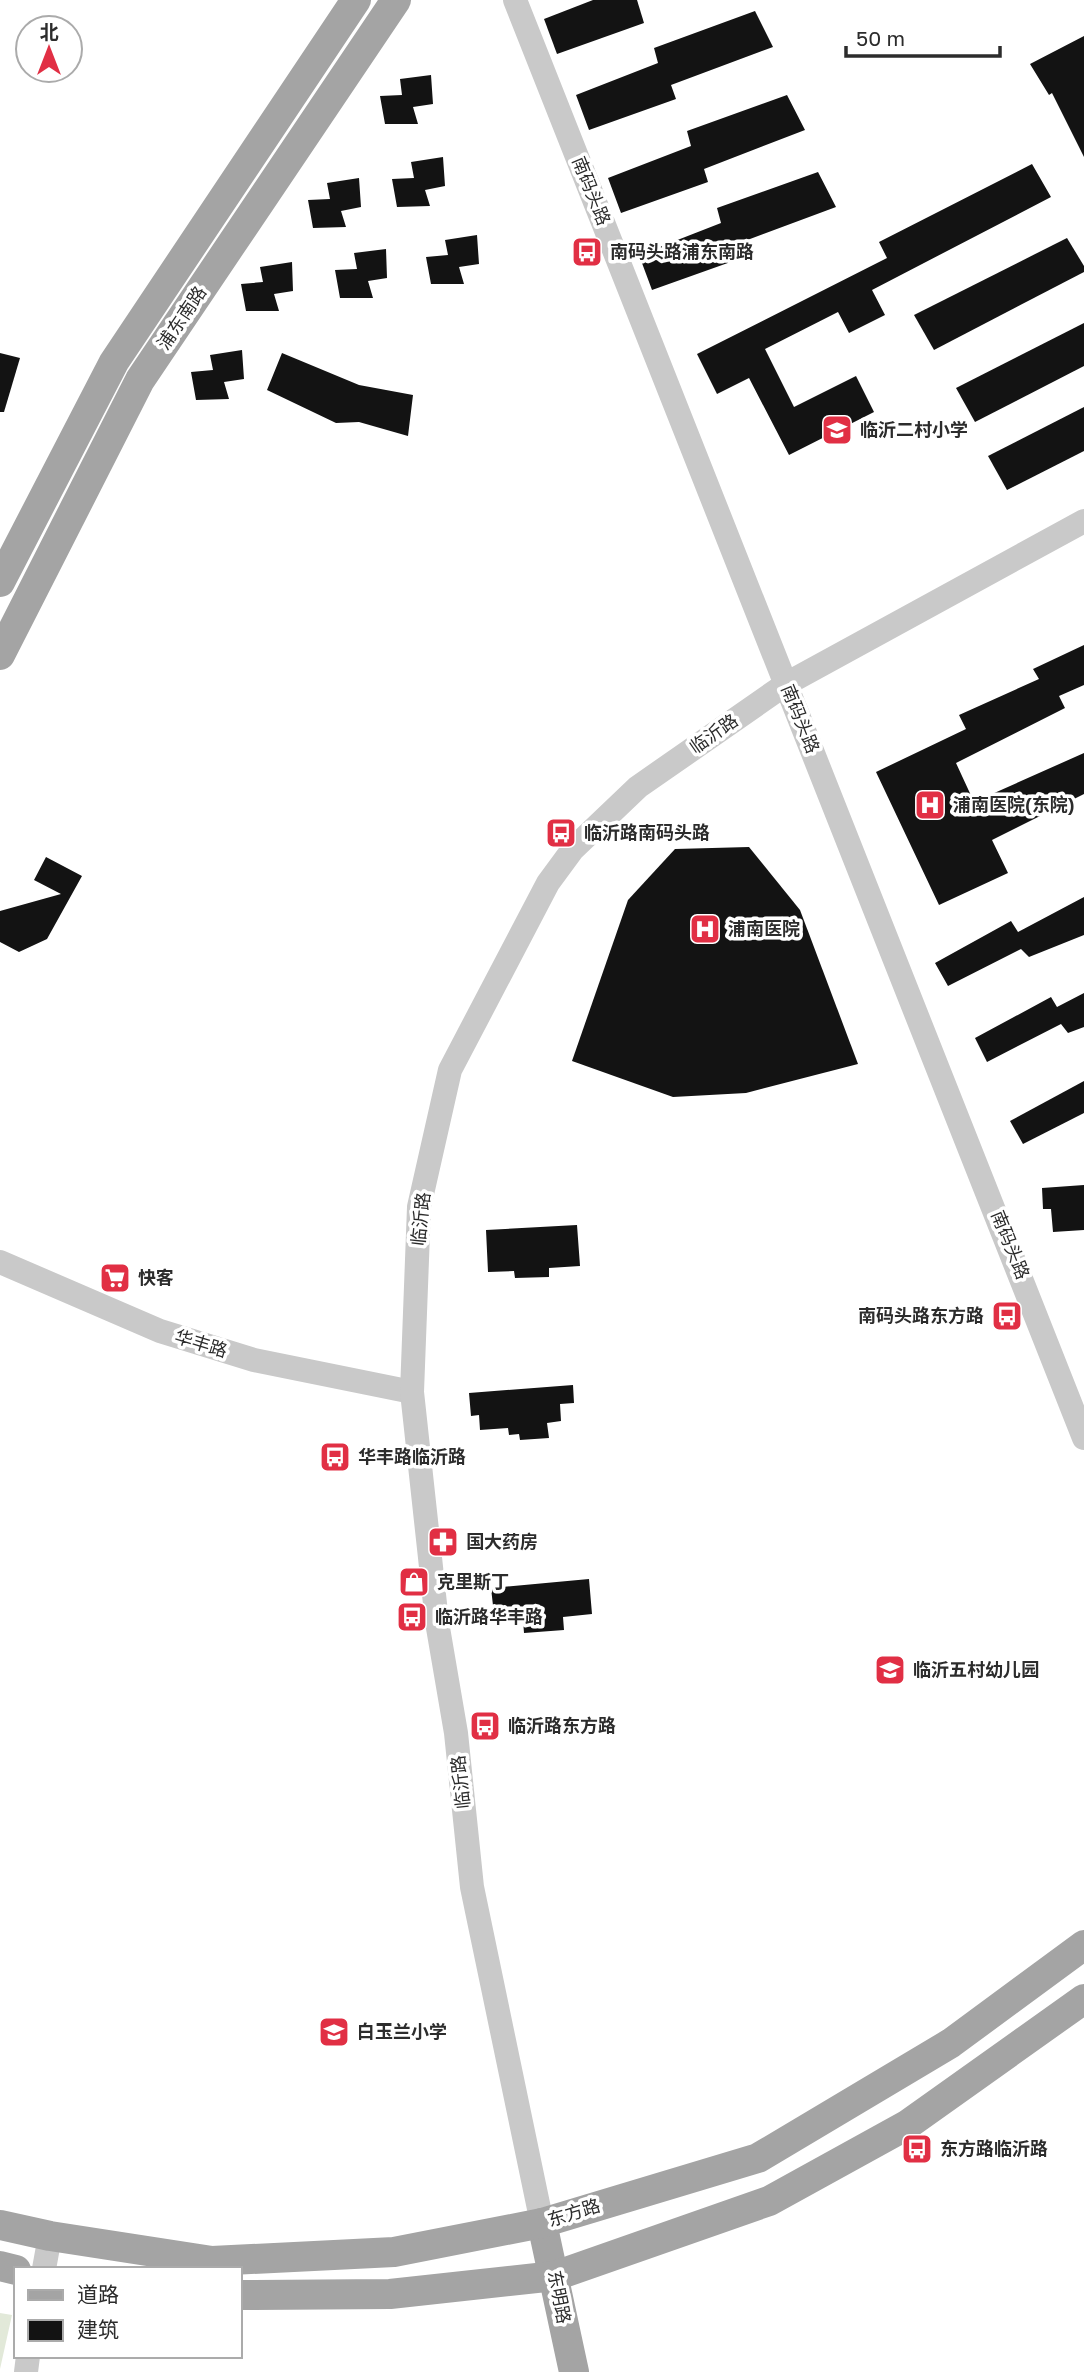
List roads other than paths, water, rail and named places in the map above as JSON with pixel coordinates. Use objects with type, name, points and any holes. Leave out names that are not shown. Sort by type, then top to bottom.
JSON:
[{"type":"main road","name":"浦东南路","points":[[0,582],[114,362],[356,0]]},
{"type":"main road","name":"浦东南路","points":[[0,655],[140,380],[397,0]]},
{"type":"main road","name":"东方路","points":[[0,2225],[212,2261],[394,2252],[542,2222],[758,2158],[951,2043],[1084,1945]]},
{"type":"main road","points":[[242,2295],[390,2294],[555,2276],[769,2201],[906,2125],[1084,1999]]},
{"type":"main road","name":"东明路","points":[[542,2222],[573,2372]]},
{"type":"street","name":"南码头路","points":[[515,0],[1027,1288],[1084,1438]]},
{"type":"street","name":"临沂路","points":[[542,2222],[472,1887],[456,1733],[437,1622],[412,1392],[419,1207],[450,1070],[548,883],[573,849],[638,787],[786,684],[1084,521]]},
{"type":"street","name":"华丰路","points":[[0,1262],[160,1331],[254,1360],[412,1392]]},
{"type":"street","points":[[44,2267],[50,2235]]},
{"type":"place","name":"南码头路浦东南路","points":[[587,252]]},
{"type":"place","name":"临沂二村小学","points":[[837,430]]},
{"type":"place","name":"浦南医院(东院)","points":[[930,805]]},
{"type":"place","name":"临沂路南码头路","points":[[561,833]]},
{"type":"place","name":"浦南医院","points":[[705,929]]},
{"type":"place","name":"快客","points":[[115,1278]]},
{"type":"place","name":"南码头路东方路","points":[[1007,1316]]},
{"type":"place","name":"华丰路临沂路","points":[[335,1457]]},
{"type":"place","name":"国大药房","points":[[443,1542]]},
{"type":"place","name":"克里斯丁","points":[[414,1582]]},
{"type":"place","name":"临沂路华丰路","points":[[412,1617]]},
{"type":"place","name":"临沂五村幼儿园","points":[[890,1670]]},
{"type":"place","name":"临沂路东方路","points":[[485,1726]]},
{"type":"place","name":"白玉兰小学","points":[[334,2032]]},
{"type":"place","name":"东方路临沂路","points":[[917,2149]]}]
